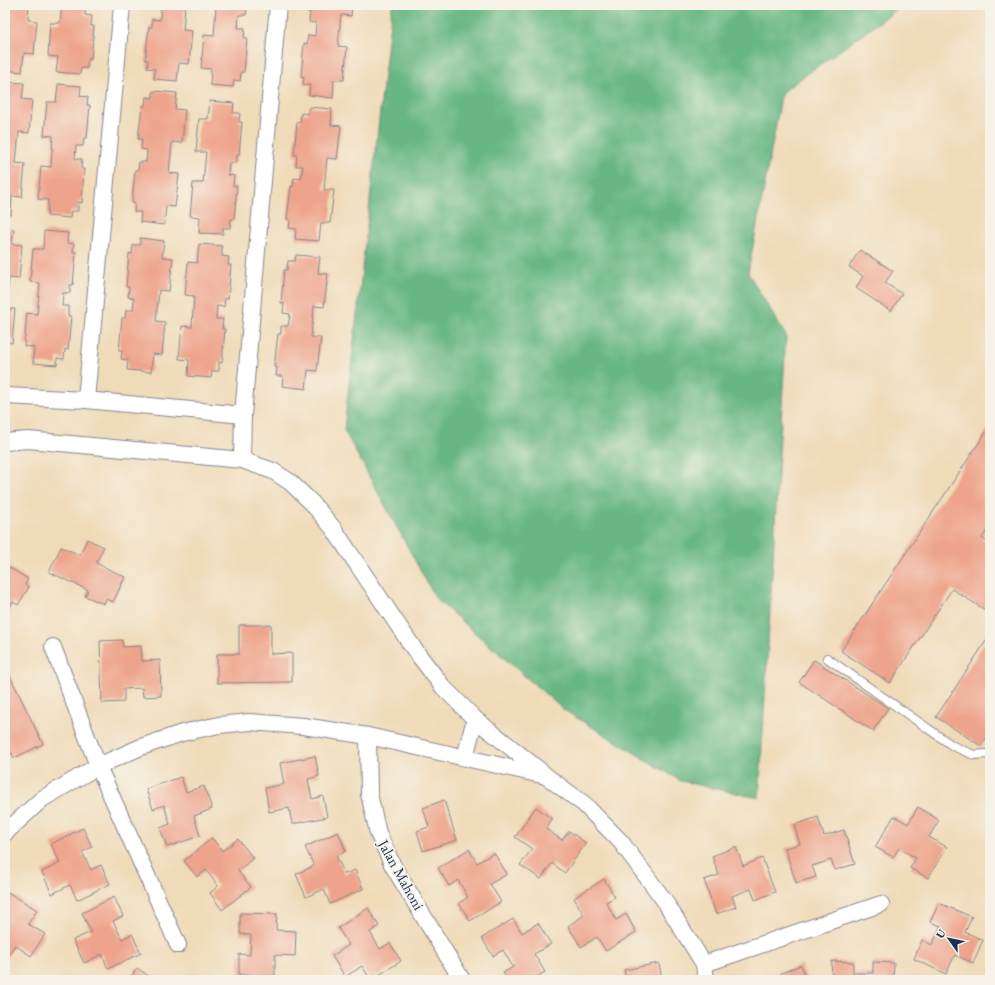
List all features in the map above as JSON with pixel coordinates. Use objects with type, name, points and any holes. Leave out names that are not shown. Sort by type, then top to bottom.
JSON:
[{"type":"street","points":[[86,400],[122,5]]},
{"type":"street","points":[[242,460],[243,414],[278,5]]},
{"type":"street","points":[[5,396],[86,400],[243,414]]},
{"type":"street","points":[[5,442],[28,440],[242,460],[273,471],[290,482],[312,503],[333,528],[414,650],[443,687],[475,719],[546,776],[584,804],[621,842],[664,900],[704,964],[706,980]]},
{"type":"street","points":[[53,647],[98,766],[178,945]]},
{"type":"street","points":[[465,757],[475,719]]},
{"type":"street","points":[[5,833],[42,799],[98,766],[141,747],[182,732],[219,725],[249,722],[303,726],[368,736],[546,776]]},
{"type":"street","name":"Jalan Mahoni","points":[[368,736],[369,794],[378,833],[393,866],[462,980]]},
{"type":"street","points":[[704,964],[881,904]]},
{"type":"lane","points":[[827,658],[953,746],[974,755],[988,752]]},
{"type":"green space","points":[[392,5],[903,5],[782,92],[748,273],[786,336],[759,798],[681,781],[564,710],[436,599],[344,430]]},
{"type":"building","points":[[5,5],[29,5],[28,20],[37,21],[34,54],[24,53],[22,72],[5,70]]},
{"type":"building","points":[[62,5],[86,5],[85,15],[92,16],[91,26],[94,26],[91,59],[88,59],[87,68],[81,68],[80,74],[56,72],[58,57],[48,56],[50,23],[60,23]]},
{"type":"building","points":[[155,5],[185,5],[183,30],[192,31],[189,64],[179,63],[177,81],[154,79],[155,69],[147,68],[148,60],[145,60],[149,27],[152,27],[152,19],[160,20],[161,7]]},
{"type":"building","points":[[216,5],[250,5],[250,7],[247,7],[246,15],[239,15],[238,28],[245,28],[244,38],[247,38],[244,72],[241,72],[240,81],[234,80],[233,87],[210,85],[211,69],[201,68],[204,35],[214,36]]},
{"type":"building","points":[[308,5],[352,5],[351,16],[341,15],[338,46],[347,47],[344,80],[334,80],[333,98],[309,95],[310,85],[303,85],[304,77],[301,76],[304,43],[307,44],[308,35],[315,36],[316,23],[309,22],[310,12],[307,12]]},
{"type":"building","points":[[5,82],[24,83],[22,99],[32,100],[29,133],[19,132],[16,163],[25,164],[22,197],[12,196],[11,215],[5,214]]},
{"type":"building","points":[[58,84],[81,86],[80,96],[88,97],[87,105],[90,105],[87,138],[84,138],[83,146],[76,146],[75,159],[82,159],[81,169],[84,169],[82,203],[78,202],[78,211],[71,211],[70,218],[47,216],[48,200],[38,199],[41,166],[51,167],[53,136],[44,135],[47,102],[56,102]]},
{"type":"building","points":[[153,91],[177,93],[175,109],[185,110],[182,143],[172,142],[169,173],[179,174],[175,207],[166,206],[164,225],[140,222],[141,212],[134,212],[135,203],[132,203],[135,170],[138,170],[139,162],[146,162],[147,150],[141,149],[142,139],[138,139],[142,106],[145,106],[146,97],[153,98]]},
{"type":"building","points":[[210,101],[234,103],[233,113],[240,113],[239,122],[242,122],[239,155],[237,155],[236,163],[229,163],[228,175],[234,176],[233,186],[237,186],[234,219],[231,219],[230,228],[223,228],[223,234],[199,233],[200,217],[190,216],[193,183],[203,183],[206,152],[196,152],[199,119],[208,119]]},
{"type":"building","points":[[309,107],[332,109],[331,125],[341,126],[337,159],[327,158],[324,190],[334,190],[330,223],[321,223],[319,241],[295,239],[296,229],[289,228],[290,220],[287,219],[291,186],[293,187],[294,178],[301,179],[303,166],[296,166],[297,155],[294,155],[297,122],[300,122],[301,113],[308,114]]},
{"type":"building","points":[[5,228],[14,229],[12,244],[22,245],[19,279],[9,278],[6,304],[5,304]]},
{"type":"building","points":[[44,231],[68,233],[67,243],[74,244],[73,252],[76,252],[73,285],[70,285],[70,293],[63,293],[62,306],[68,306],[68,316],[71,316],[68,350],[65,349],[64,359],[57,358],[57,365],[33,363],[34,347],[24,346],[27,313],[37,314],[40,283],[30,282],[33,249],[43,249]]},
{"type":"building","points":[[140,238],[164,241],[162,257],[173,258],[169,291],[159,290],[156,321],[165,322],[162,355],[153,354],[151,372],[127,370],[128,360],[121,359],[122,351],[119,351],[122,318],[125,318],[126,310],[133,310],[134,298],[128,297],[129,287],[126,287],[129,253],[132,254],[133,245],[140,245]]},
{"type":"building","points":[[199,244],[222,246],[222,256],[229,257],[228,265],[231,265],[228,299],[225,298],[224,307],[217,306],[216,319],[223,319],[222,329],[225,329],[222,363],[219,362],[219,371],[212,371],[211,378],[188,376],[189,360],[179,359],[182,326],[192,327],[194,296],[185,295],[188,262],[197,263]]},
{"type":"building","points":[[860,250],[893,271],[885,283],[902,294],[891,311],[856,288],[863,276],[849,267]]},
{"type":"building","points":[[296,255],[320,257],[318,273],[328,274],[324,307],[314,306],[311,337],[321,338],[317,371],[308,370],[306,389],[282,386],[283,376],[276,376],[277,367],[274,367],[278,334],[281,334],[281,326],[288,326],[290,314],[283,313],[284,303],[281,303],[284,270],[287,270],[288,261],[295,261]]},
{"type":"building","points":[[5,309],[15,309],[12,343],[5,342]]},
{"type":"building","points":[[990,426],[990,526],[982,538],[990,544],[990,613],[952,589],[890,683],[841,651]]},
{"type":"building","points":[[87,539],[104,547],[96,563],[125,577],[113,602],[106,599],[104,604],[85,596],[88,590],[49,572],[61,547],[80,555]]},
{"type":"building","points":[[5,565],[28,579],[25,585],[29,587],[18,605],[13,602],[5,615]]},
{"type":"building","points":[[239,625],[271,625],[271,654],[292,653],[292,682],[217,683],[217,654],[239,654]]},
{"type":"building","points":[[990,635],[990,732],[981,746],[936,717]]},
{"type":"building","points":[[122,640],[123,647],[141,646],[142,661],[160,660],[161,696],[143,697],[142,688],[124,689],[124,702],[102,703],[100,641]]},
{"type":"building","points":[[814,660],[888,708],[873,731],[799,682]]},
{"type":"building","points":[[9,674],[43,744],[14,758],[12,753],[5,757],[5,676]]},
{"type":"building","points":[[315,756],[319,776],[308,779],[312,799],[323,796],[327,817],[292,824],[289,808],[269,812],[265,788],[284,784],[280,763]]},
{"type":"building","points":[[181,777],[186,792],[204,786],[212,809],[194,816],[200,836],[167,847],[160,828],[170,824],[164,805],[153,809],[146,789]]},
{"type":"building","points":[[444,800],[457,840],[423,851],[417,831],[429,827],[423,808]]},
{"type":"building","points":[[536,807],[552,819],[546,829],[562,840],[569,831],[586,843],[565,873],[552,863],[541,879],[520,865],[532,849],[515,837]]},
{"type":"building","points":[[918,807],[939,820],[929,837],[947,847],[928,878],[910,868],[916,858],[899,848],[893,857],[875,847],[894,816],[908,824]]},
{"type":"building","points":[[818,817],[824,836],[844,830],[855,864],[835,870],[831,860],[812,866],[816,877],[796,883],[785,848],[800,844],[794,825]]},
{"type":"building","points":[[83,828],[92,847],[82,852],[91,870],[101,865],[110,884],[77,900],[70,885],[52,894],[42,872],[60,863],[51,844]]},
{"type":"building","points":[[338,832],[346,851],[336,856],[345,874],[355,870],[363,889],[330,904],[324,889],[306,897],[296,874],[314,866],[305,847]]},
{"type":"building","points":[[212,838],[222,851],[238,839],[253,858],[238,871],[251,887],[222,910],[210,893],[218,886],[206,870],[197,877],[184,861]]},
{"type":"building","points":[[736,847],[743,866],[762,858],[775,892],[755,900],[751,889],[732,896],[736,907],[716,914],[704,880],[719,875],[712,856]]},
{"type":"building","points":[[469,849],[477,863],[494,853],[507,874],[490,884],[501,902],[470,921],[459,903],[468,897],[458,880],[449,886],[438,868]]},
{"type":"building","points":[[604,879],[615,897],[606,902],[616,920],[626,914],[636,932],[606,951],[597,937],[581,947],[568,926],[584,915],[574,898]]},
{"type":"building","points":[[6,891],[37,910],[28,924],[45,934],[31,956],[15,945],[5,960]]},
{"type":"building","points":[[114,897],[123,916],[113,921],[122,939],[132,934],[141,953],[108,969],[102,954],[84,963],[73,940],[91,932],[82,913]]},
{"type":"building","points":[[939,903],[972,917],[965,932],[983,940],[973,963],[955,955],[946,974],[914,959],[922,940],[932,945],[941,926],[930,922]]},
{"type":"building","points":[[368,908],[379,926],[370,932],[380,949],[390,943],[401,961],[371,980],[362,966],[345,977],[332,956],[349,945],[338,928]]},
{"type":"building","points":[[240,913],[277,914],[276,930],[296,931],[295,956],[275,955],[275,976],[239,975],[239,954],[250,955],[251,935],[240,934]]},
{"type":"building","points":[[513,919],[522,933],[538,923],[551,944],[534,954],[545,972],[532,980],[508,980],[503,973],[513,967],[503,950],[493,956],[482,938]]},
{"type":"building","points":[[832,961],[853,962],[853,973],[873,973],[873,962],[894,963],[893,980],[831,980]]},
{"type":"building","points":[[659,963],[662,980],[626,980],[624,970]]},
{"type":"building","points":[[801,965],[807,980],[784,980],[781,973]]},
{"type":"building","points":[[137,968],[155,980],[129,980]]}]
